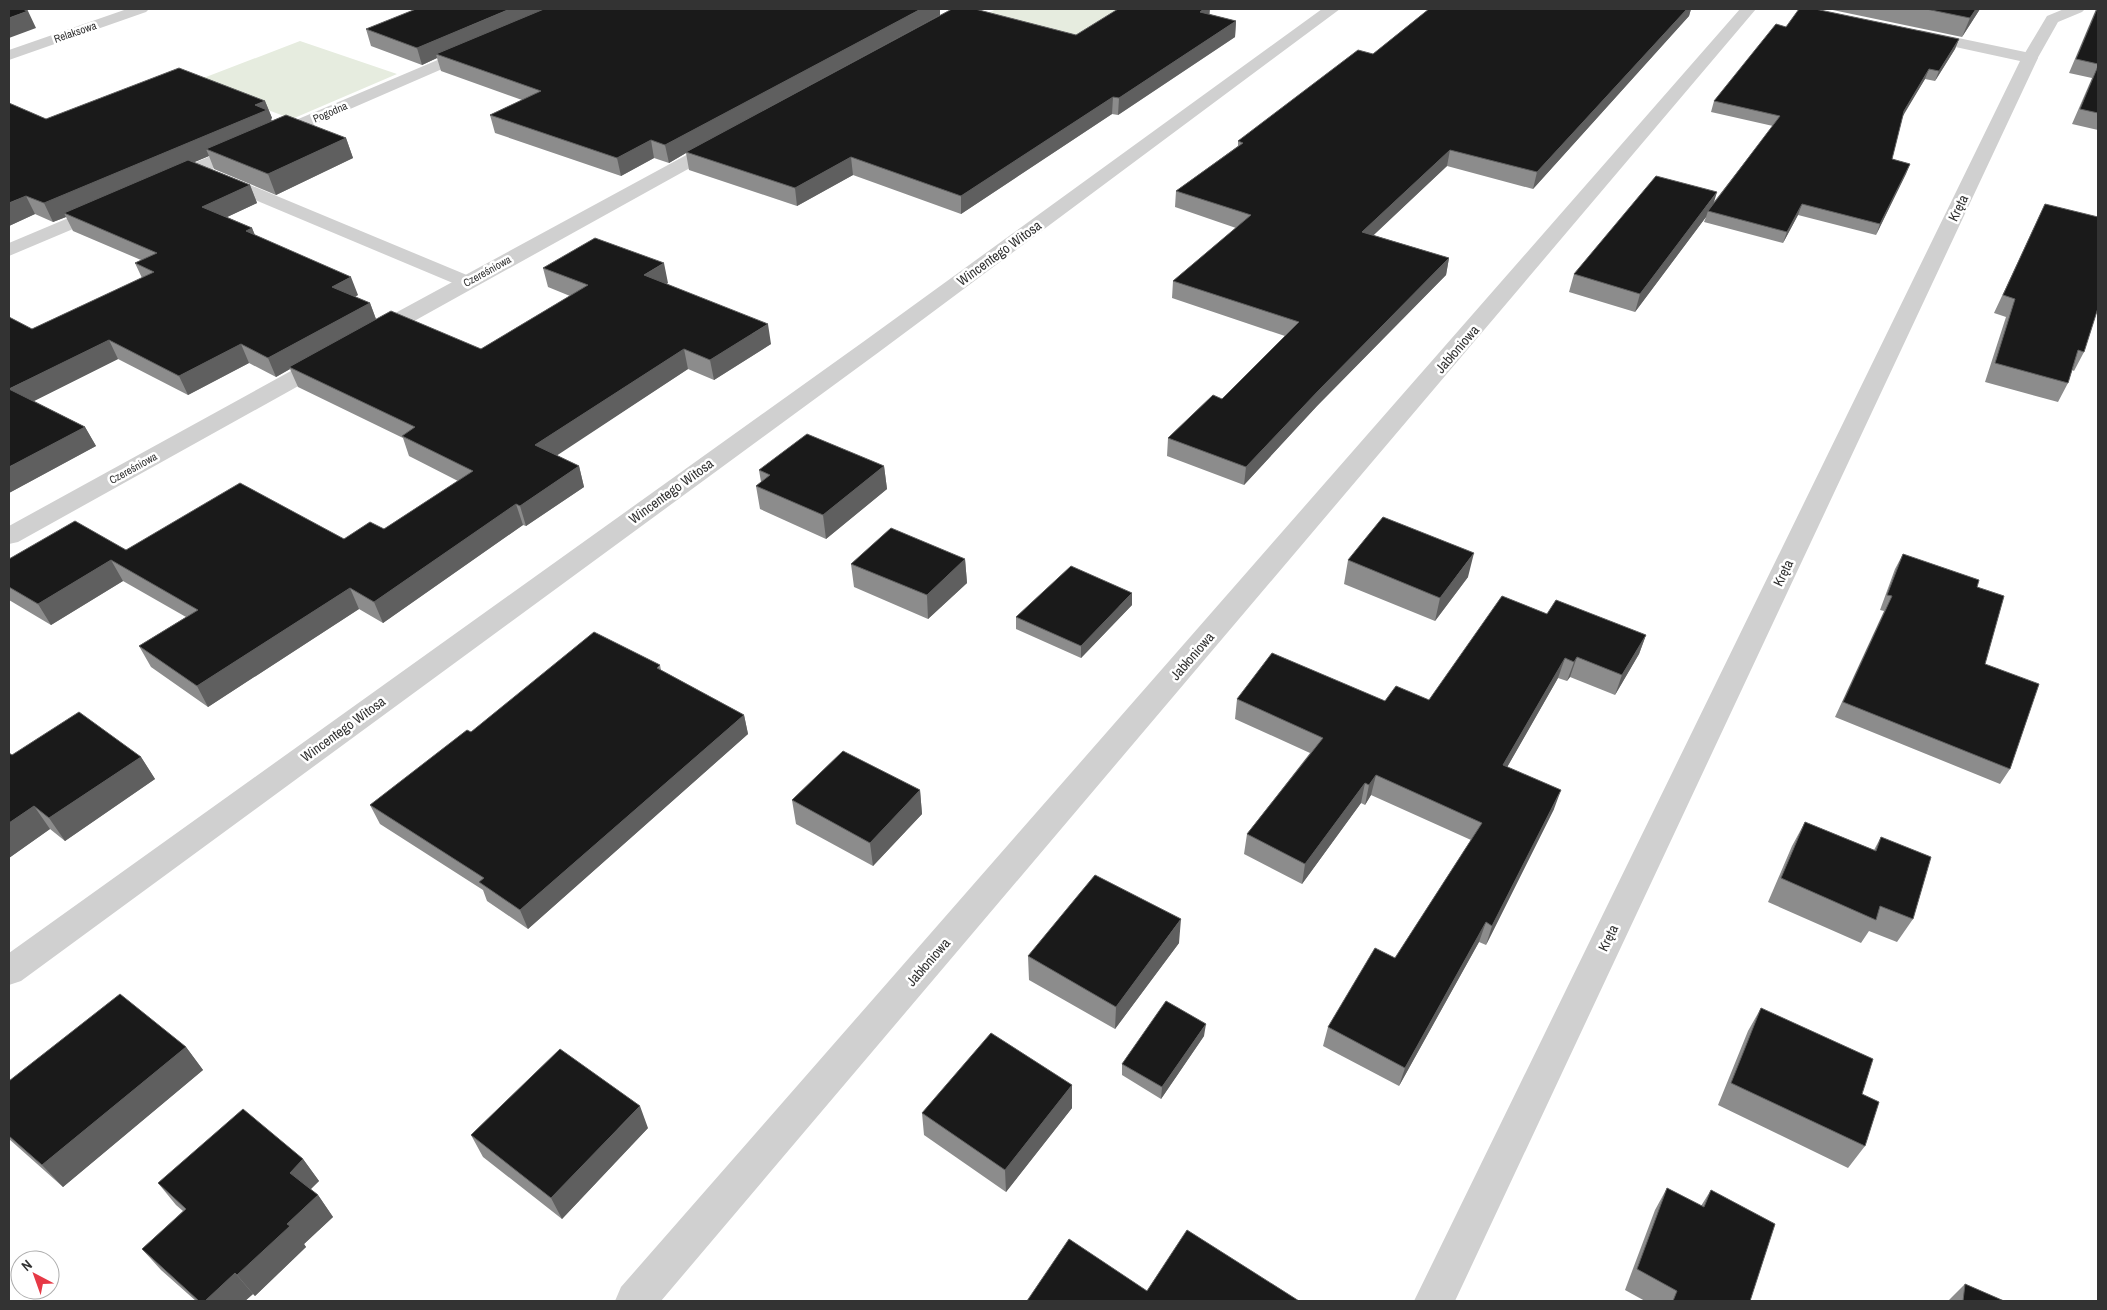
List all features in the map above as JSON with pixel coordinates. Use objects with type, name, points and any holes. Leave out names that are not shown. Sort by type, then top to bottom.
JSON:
[{"type":"street","name":"Relaksowa","points":[[9,55],[140,9]]},
{"type":"street","name":"Wincentego Witosa","points":[[9,971],[871,347],[1332,9]]},
{"type":"street","name":"Jabłoniowa","points":[[635,1301],[1748,9]]},
{"type":"street","name":"Kręta","points":[[1434,1301],[2030,58],[2052,19],[2078,9]]},
{"type":"street","points":[[1895,29],[2030,58]]},
{"type":"street","name":"Pogodna","points":[[149,190],[485,45]]},
{"type":"street","name":"Czereśniowa","points":[[9,536],[734,136]]},
{"type":"street","points":[[196,169],[467,282]]},
{"type":"street","points":[[9,250],[122,201]]},
{"type":"shaded area","points":[[996,9],[1120,9],[1058,46],[971,23]]},
{"type":"shaded area","points":[[300,41],[397,74],[292,119],[193,82]]},
{"type":"building","points":[[9,9],[22,9],[28,11],[9,18]]},
{"type":"building","points":[[416,9],[510,9],[417,48],[366,29]]},
{"type":"building","points":[[544,9],[921,9],[665,145],[651,140],[617,158],[490,115],[541,91],[436,54]]},
{"type":"building","points":[[952,9],[975,9],[1076,35],[1118,9],[1204,9],[1200,12],[1236,21],[1119,98],[1113,97],[961,196],[851,157],[795,188],[686,152]]},
{"type":"building","points":[[1429,9],[1687,9],[1537,172],[1450,150],[1362,232],[1449,258],[1246,467],[1168,438],[1213,395],[1222,399],[1299,322],[1173,281],[1251,215],[1176,191],[1243,143],[1238,141],[1358,50],[1373,54]]},
{"type":"building","points":[[1799,9],[1815,9],[1959,39],[1939,71],[1929,69],[1904,111],[1892,159],[1910,164],[1880,224],[1802,204],[1787,232],[1708,211],[1780,116],[1714,101],[1776,24],[1786,27]]},
{"type":"building","points":[[1926,9],[1976,9],[1970,18]]},
{"type":"building","points":[[2098,9],[2098,64],[2076,59]]},
{"type":"building","points":[[2098,66],[2098,113],[2080,109]]},
{"type":"building","points":[[179,68],[265,101],[255,105],[267,110],[44,203],[26,196],[9,203],[9,103],[46,119]]},
{"type":"building","points":[[286,115],[346,138],[268,174],[206,149]]},
{"type":"building","points":[[188,160],[250,185],[202,207],[252,228],[246,231],[351,277],[332,287],[370,303],[268,358],[241,344],[179,376],[109,340],[9,389],[9,317],[32,329],[154,272],[135,263],[157,253],[64,213]]},
{"type":"building","points":[[1656,176],[1717,192],[1640,294],[1574,274]]},
{"type":"building","points":[[2045,204],[2098,217],[2098,308],[2084,352],[2078,350],[2068,383],[1995,363],[2015,299],[2003,295]]},
{"type":"building","points":[[595,238],[664,263],[644,275],[768,324],[710,360],[684,349],[535,445],[579,466],[520,506],[516,504],[374,602],[350,588],[197,686],[139,646],[198,610],[111,560],[38,604],[9,587],[9,559],[75,521],[126,550],[240,483],[344,539],[370,522],[384,529],[473,471],[402,436],[415,427],[289,367],[391,311],[481,349],[588,285],[543,268]]},
{"type":"building","points":[[9,389],[85,427],[9,467]]},
{"type":"building","points":[[807,434],[884,466],[823,515],[756,486],[770,475],[759,470]]},
{"type":"building","points":[[1383,517],[1474,553],[1440,598],[1348,560]]},
{"type":"building","points":[[891,528],[965,559],[927,595],[851,564]]},
{"type":"building","points":[[1903,554],[1979,580],[1977,587],[2004,596],[1985,664],[2039,684],[2010,769],[1843,702],[1892,596],[1887,595]]},
{"type":"building","points":[[1071,566],[1132,593],[1081,646],[1016,617]]},
{"type":"building","points":[[1502,596],[1547,614],[1556,600],[1646,635],[1622,675],[1577,657],[1574,662],[1565,658],[1503,765],[1561,790],[1492,926],[1486,922],[1405,1068],[1328,1027],[1375,948],[1395,958],[1482,823],[1376,775],[1369,785],[1365,783],[1305,864],[1247,834],[1323,738],[1237,699],[1272,653],[1385,701],[1396,686],[1429,700]]},
{"type":"building","points":[[594,632],[660,665],[657,668],[744,715],[520,910],[479,882],[484,878],[370,805],[467,730],[471,732]]},
{"type":"building","points":[[79,712],[141,757],[49,818],[34,806],[9,823],[9,753],[12,755]]},
{"type":"building","points":[[843,751],[920,790],[870,843],[792,800]]},
{"type":"building","points":[[1805,822],[1876,851],[1881,837],[1931,857],[1913,919],[1880,906],[1876,920],[1781,878]]},
{"type":"building","points":[[1095,875],[1181,919],[1116,1007],[1028,956]]},
{"type":"building","points":[[120,994],[186,1047],[42,1165],[9,1136],[9,1081]]},
{"type":"building","points":[[1166,1001],[1206,1024],[1162,1087],[1122,1064]]},
{"type":"building","points":[[1761,1008],[1873,1059],[1862,1094],[1879,1102],[1865,1146],[1731,1083]]},
{"type":"building","points":[[991,1033],[1072,1085],[1005,1170],[922,1113]]},
{"type":"building","points":[[560,1049],[640,1106],[551,1198],[471,1135]]},
{"type":"building","points":[[243,1109],[303,1159],[290,1173],[318,1195],[287,1224],[290,1226],[237,1275],[235,1273],[205,1301],[199,1301],[142,1249],[186,1209],[158,1183]]},
{"type":"building","points":[[1667,1188],[1704,1207],[1711,1190],[1775,1224],[1750,1301],[1673,1301],[1677,1291],[1637,1269]]},
{"type":"building","points":[[1187,1230],[1299,1301],[1027,1301],[1069,1239],[1147,1291]]},
{"type":"building","points":[[1965,1284],[2004,1301],[1963,1301]]}]
